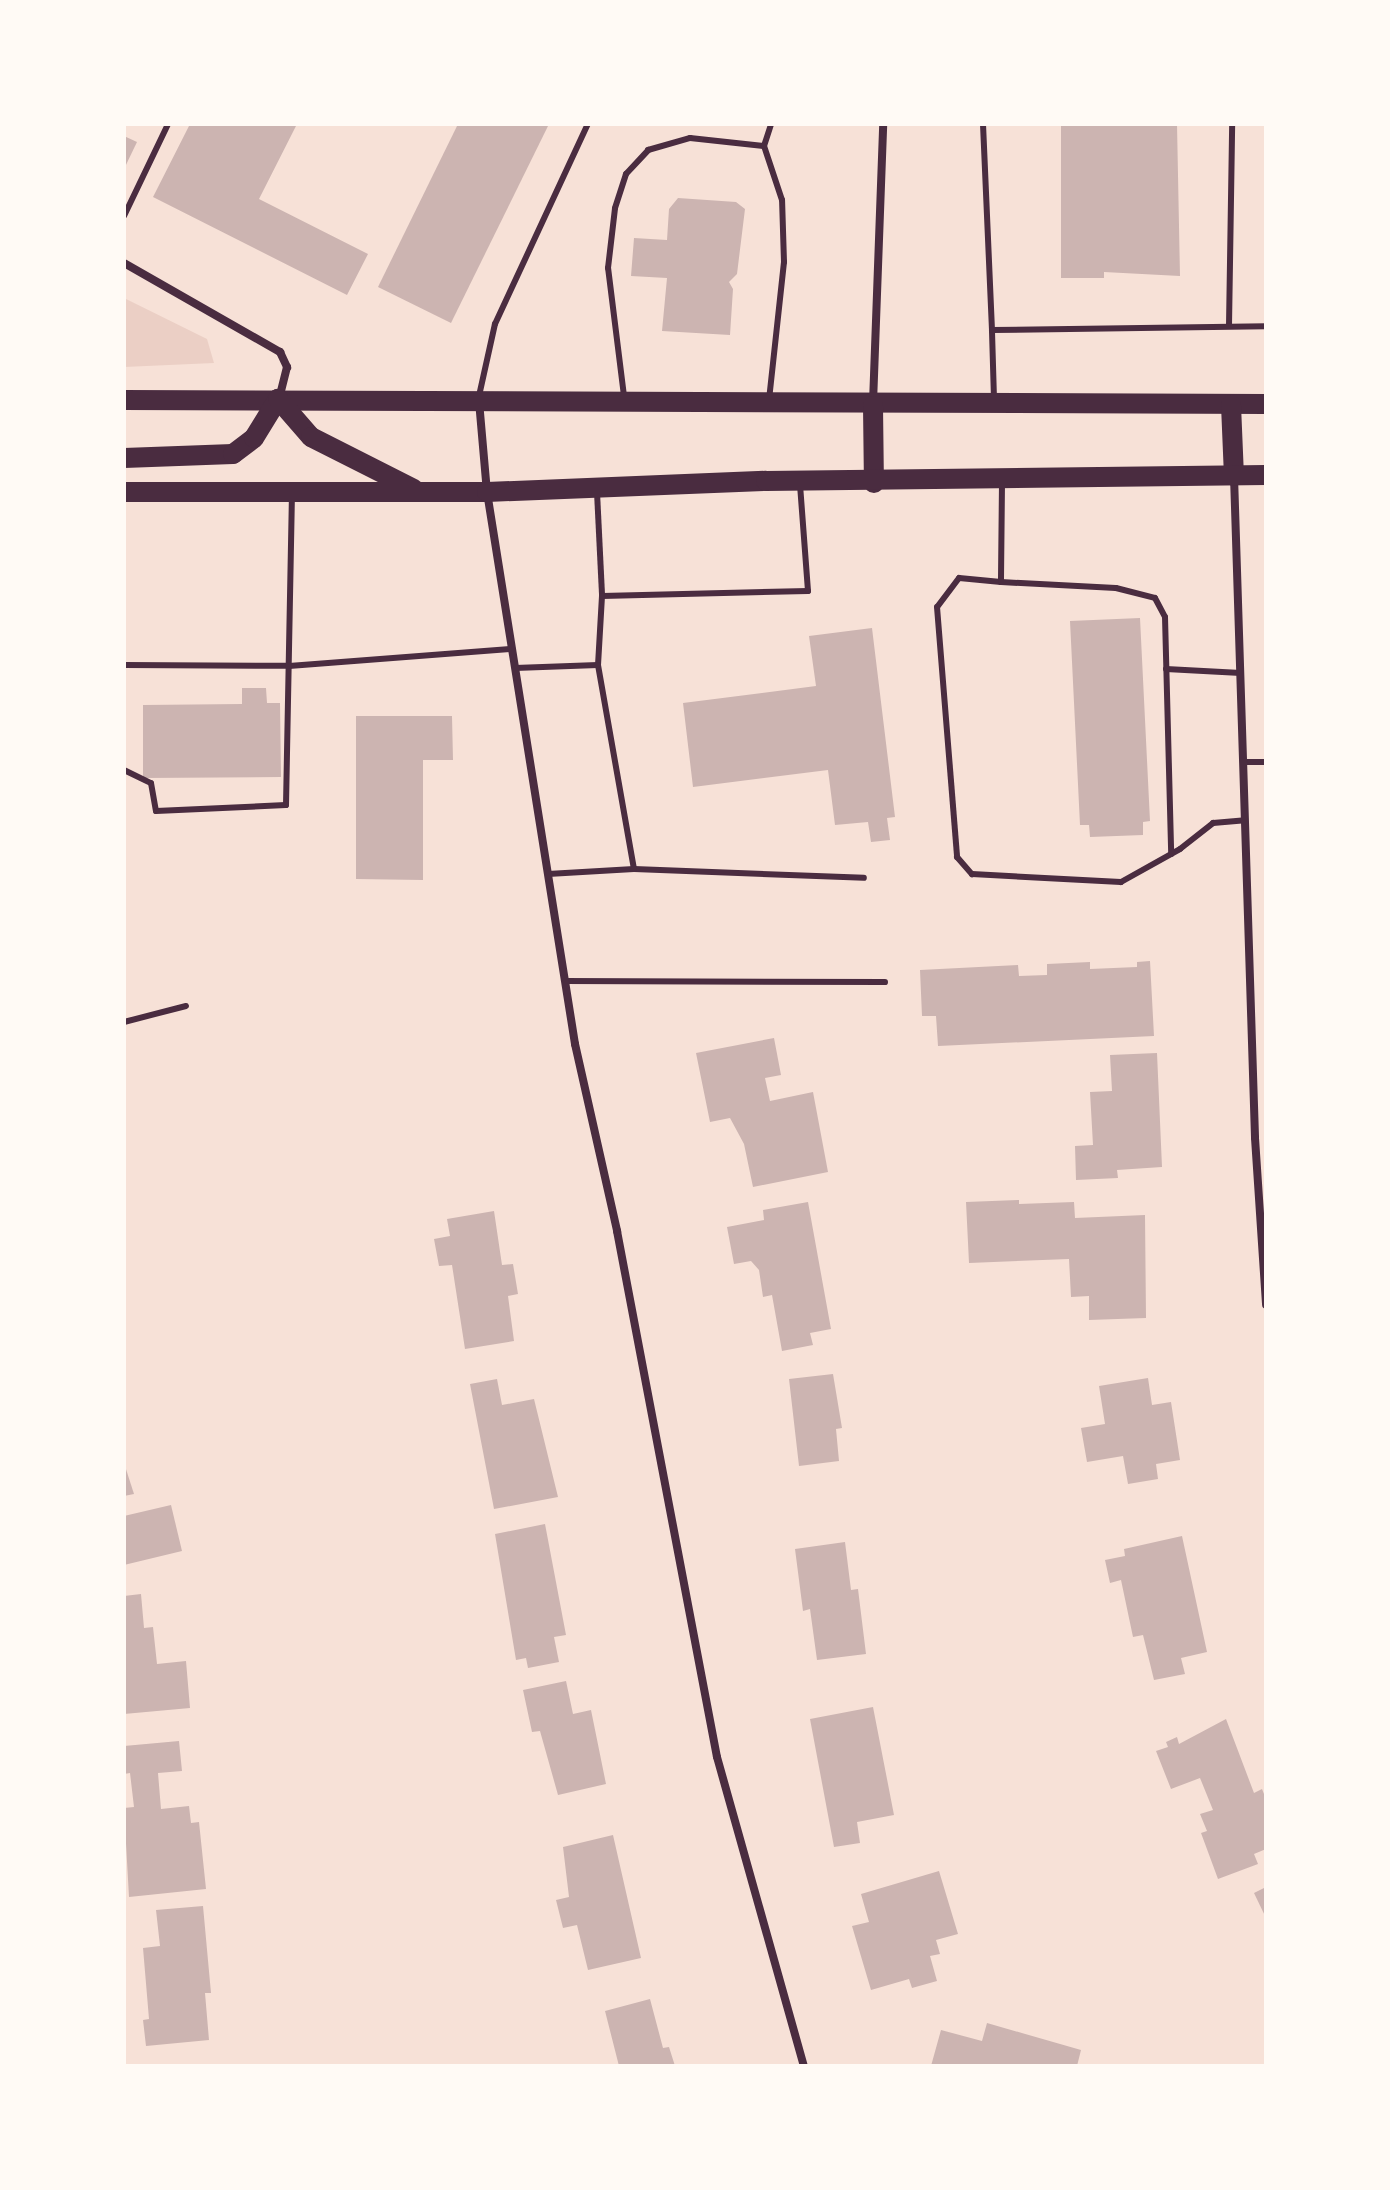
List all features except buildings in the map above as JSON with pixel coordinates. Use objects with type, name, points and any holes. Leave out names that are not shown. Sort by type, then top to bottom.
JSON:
[{"type":"main road","points":[[124,458],[233,454],[254,438],[278,399]]},
{"type":"main road","points":[[278,399],[311,437],[422,492]]},
{"type":"main road","points":[[124,400],[625,399],[873,406],[1266,404]]},
{"type":"main road","points":[[1231,405],[1234,476]]},
{"type":"main road","points":[[873,406],[874,483]]},
{"type":"main road","points":[[124,492],[487,492],[800,481],[874,483],[1266,475]]},
{"type":"street","points":[[873,406],[883,124]]},
{"type":"street","points":[[124,263],[280,352],[287,367],[278,399]]},
{"type":"street","points":[[479,400],[487,492],[565,981],[717,1757],[804,2066]]},
{"type":"street","points":[[1234,476],[1266,1305]]},
{"type":"lane","points":[[124,216],[168,124]]},
{"type":"lane","points":[[479,400],[495,324],[588,124]]},
{"type":"lane","points":[[769,403],[784,262],[782,200],[764,146],[771,124]]},
{"type":"lane","points":[[983,124],[995,405]]},
{"type":"lane","points":[[1229,326],[1232,124]]},
{"type":"lane","points":[[625,399],[608,268],[615,208],[626,174],[648,150],[690,138],[764,146]]},
{"type":"lane","points":[[992,330],[1266,326]]},
{"type":"lane","points":[[1001,582],[1002,480]]},
{"type":"lane","points":[[602,596],[808,591],[800,481]]},
{"type":"lane","points":[[596,488],[602,596],[598,665],[634,869]]},
{"type":"lane","points":[[124,770],[151,783],[156,811],[286,805],[292,492]]},
{"type":"lane","points":[[1171,854],[1165,617],[1155,598],[1116,588],[959,578],[937,607],[957,857],[972,874],[1121,882],[1171,854],[1213,823],[1245,820]]},
{"type":"lane","points":[[124,665],[289,666],[512,649]]},
{"type":"lane","points":[[515,668],[598,665]]},
{"type":"lane","points":[[1166,669],[1241,673]]},
{"type":"lane","points":[[1243,762],[1266,762]]},
{"type":"lane","points":[[548,874],[634,869],[864,878]]},
{"type":"lane","points":[[565,981],[885,982]]},
{"type":"lane","points":[[124,1022],[186,1006]]},
{"type":"shaded area","points":[[124,298],[207,339],[214,363],[124,367]]}]
